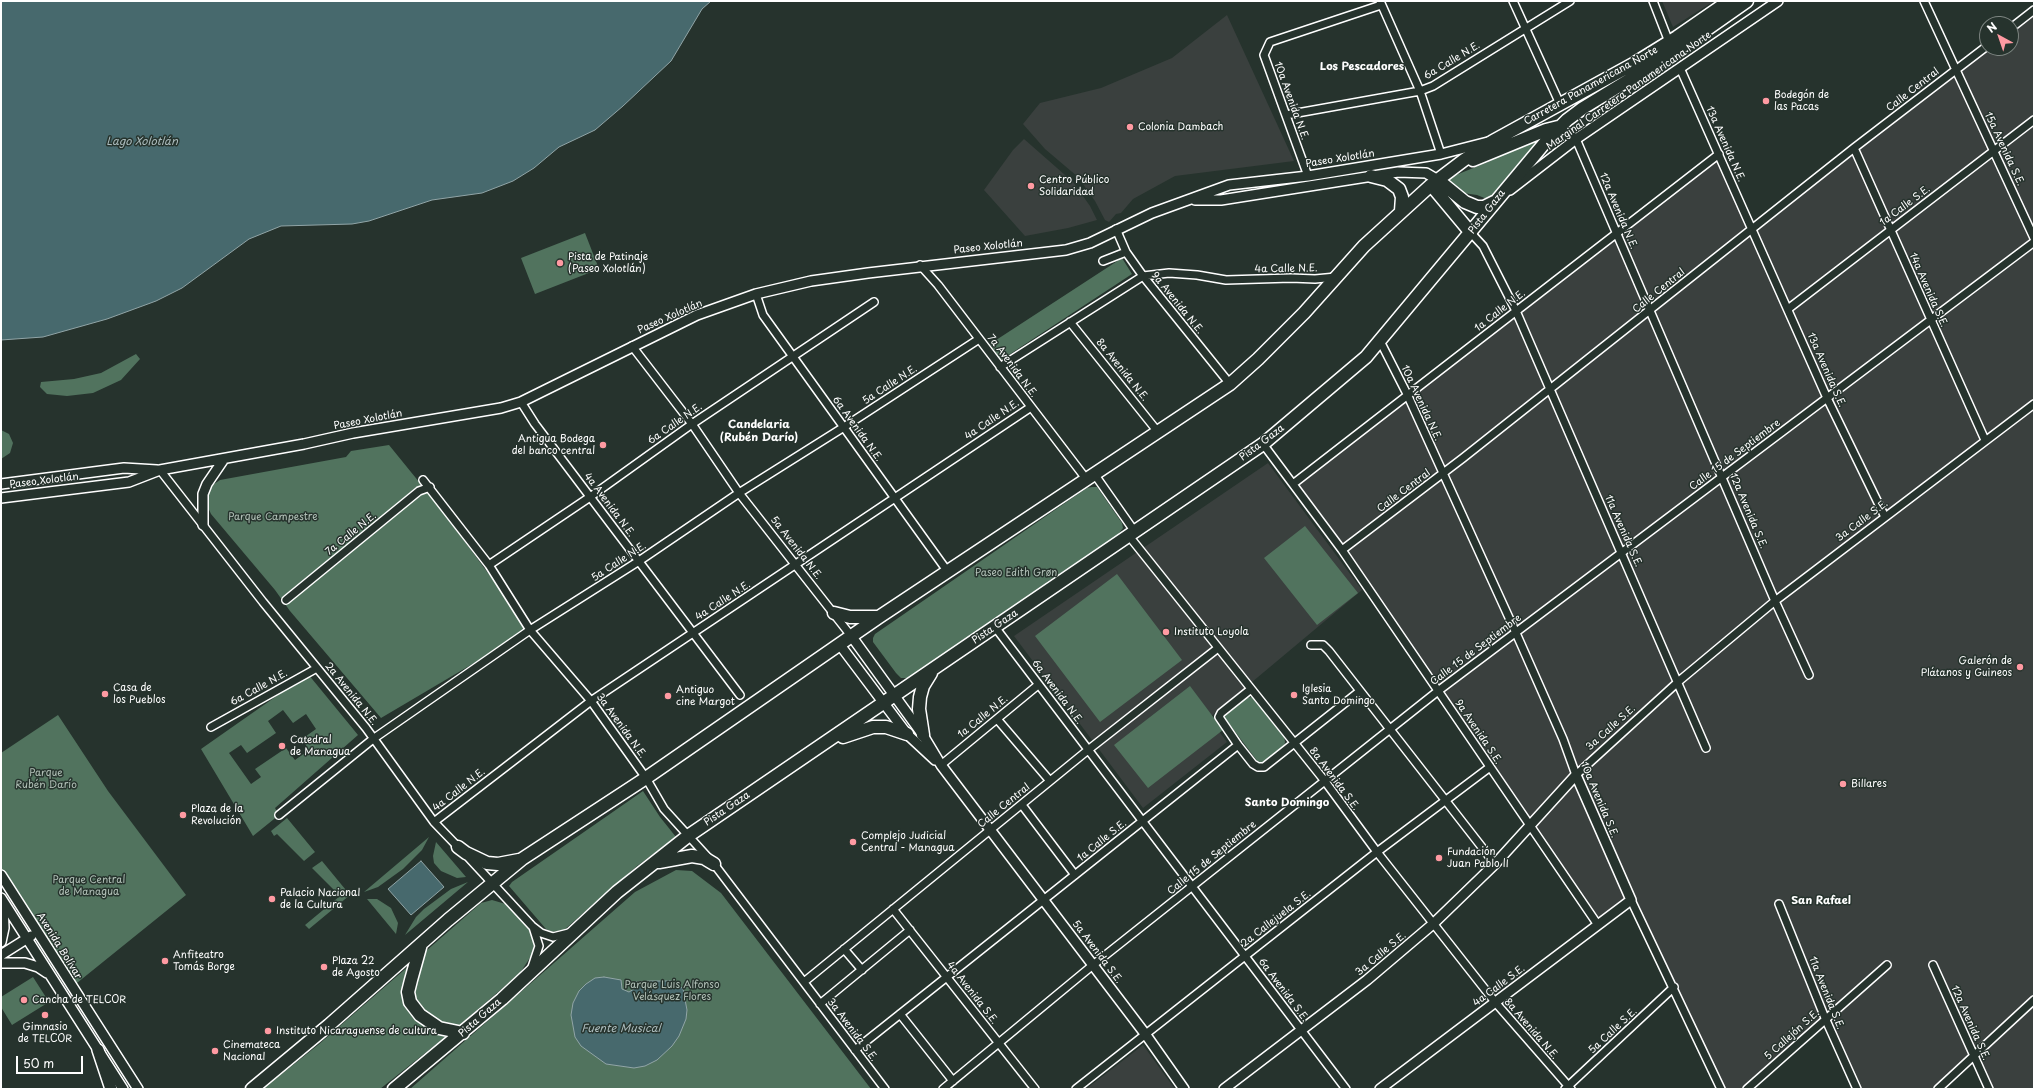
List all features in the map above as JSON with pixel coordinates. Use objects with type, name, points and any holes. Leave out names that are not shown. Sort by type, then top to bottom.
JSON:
[{"type":"highway","name":"Carretera Panamericana Norte","points":[[1452,169],[1493,141],[1669,42],[1728,1]]},
{"type":"highway","name":"Carretera Panamericana Norte","points":[[1560,128],[1584,108],[1672,53],[1747,1]]},
{"type":"highway","points":[[252,1089],[329,1025],[493,882],[522,860],[646,778],[879,617],[1091,478],[1230,384],[1258,359],[1299,317],[1364,246],[1434,182],[1452,169],[1546,130],[1560,128]]},
{"type":"highway","name":"Pista Gaza","points":[[394,1089],[463,1034],[576,930],[652,863],[688,836],[1263,444],[1353,370],[1380,342],[1471,233],[1495,201],[1548,139],[1560,128]]},
{"type":"highway","points":[[1371,176],[1387,180],[1399,189],[1402,197],[1401,211]]},
{"type":"highway","points":[[1434,182],[1465,202],[1477,207],[1484,207],[1495,201]]},
{"type":"highway","points":[[1434,182],[1471,233]]},
{"type":"highway","points":[[834,613],[850,617],[879,617]]},
{"type":"highway","points":[[923,735],[919,709],[920,697],[924,684],[938,666]]},
{"type":"highway","points":[[817,749],[862,729],[873,727],[886,727],[907,734]]},
{"type":"highway","points":[[458,847],[466,853],[487,863],[498,864],[522,860]]},
{"type":"highway","points":[[652,863],[692,856],[704,858],[714,864]]},
{"type":"highway","points":[[421,944],[408,992],[410,1002],[420,1015],[440,1028],[463,1034]]},
{"type":"main road","points":[[98,1050],[111,1086]]},
{"type":"street","points":[[1513,1],[1560,104]]},
{"type":"street","name":"6a Calle N.E.","points":[[1286,115],[1420,91],[1433,86],[1570,1]]},
{"type":"street","points":[[1653,1],[1669,42]]},
{"type":"street","name":"Marginal Carretera Panamericana Norte","points":[[1495,201],[1576,139],[1778,1]]},
{"type":"street","name":"15a Avenida S.E.","points":[[1924,1],[2034,238]]},
{"type":"street","points":[[1380,3],[1420,91],[1441,154]]},
{"type":"street","name":"10a Avenida N.E.","points":[[1308,176],[1264,55],[1270,42],[1380,3]]},
{"type":"street","points":[[2019,22],[2034,10]]},
{"type":"street","name":"Calle Central","points":[[1342,550],[1443,474],[1854,148],[1979,52]]},
{"type":"street","name":"13a Avenida N.E.","points":[[1680,68],[1751,230]]},
{"type":"street","name":"1a Calle S.E.","points":[[1788,309],[2034,120]]},
{"type":"street","points":[[1560,128],[1569,132],[1576,139]]},
{"type":"street","name":"12a Avenida N.E.","points":[[1576,139],[1650,310]]},
{"type":"street","name":"Paseo Xolotlán","points":[[1,498],[129,482],[160,470],[358,432],[501,408],[521,402],[697,315],[756,294],[811,281],[920,265],[1066,250],[1090,243],[1116,229],[1152,213],[1192,200],[1229,185],[1308,176],[1441,154],[1493,141]]},
{"type":"street","name":"14a Avenida S.E.","points":[[1854,148],[1985,440]]},
{"type":"street","name":"1a Calle N.E.","points":[[1293,484],[1719,154]]},
{"type":"street","name":"Paseo Xolotlán","points":[[1192,200],[1221,200],[1371,176],[1413,171],[1426,173],[1434,182]]},
{"type":"street","name":"9a Avenida N.E.","points":[[1116,229],[1126,252],[1143,276],[1230,384]]},
{"type":"street","name":"13a Avenida S.E.","points":[[1751,230],[1827,398],[1884,517]]},
{"type":"street","name":"11a Avenida S.E.","points":[[1471,233],[1483,246],[1516,311],[1706,748]]},
{"type":"street","name":"Calle 15 de Septiembre","points":[[943,1089],[1093,965],[1324,780],[1438,691],[2034,242]]},
{"type":"street","points":[[1103,261],[1126,252]]},
{"type":"street","name":"7a Avenida N.E.","points":[[920,265],[938,285],[1031,407],[1091,478],[1132,534]]},
{"type":"street","name":"4a Calle N.E.","points":[[1000,367],[1143,276],[1168,273],[1197,275],[1226,280],[1291,278],[1315,279],[1336,277]]},
{"type":"street","name":"6a Avenida N.E.","points":[[756,294],[764,315],[792,356],[948,572]]},
{"type":"street","name":"6a Calle N.E.","points":[[488,565],[590,497],[692,424],[874,302]]},
{"type":"street","name":"12a Avenida S.E.","points":[[1650,310],[1775,601],[1809,675]]},
{"type":"street","name":"8a Avenida N.E.","points":[[1070,322],[1158,432]]},
{"type":"street","name":"5a Calle N.E.","points":[[279,815],[373,739],[530,630],[639,561],[739,493],[844,428],[979,339]]},
{"type":"street","name":"10a Avenida N.E.","points":[[1380,342],[1408,396],[1443,474]]},
{"type":"street","name":"5a Avenida N.E.","points":[[632,346],[692,424],[739,493],[834,613],[846,641],[884,703],[907,734],[941,765]]},
{"type":"street","name":"4a Avenida N.E.","points":[[521,402],[535,424],[740,695]]},
{"type":"street","name":"3a Calle S.E.","points":[[1224,1089],[1367,980],[1433,924],[1495,864],[1576,775],[1678,681],[1775,601],[2034,404]]},
{"type":"street","name":"4a Calle N.E.","points":[[434,822],[591,701],[1031,407]]},
{"type":"street","points":[[1263,444],[1342,550]]},
{"type":"street","points":[[203,524],[203,494],[224,458]]},
{"type":"street","name":"Paseo Xolotlán","points":[[1,484],[124,468],[160,470]]},
{"type":"street","name":"2a Avenida N.E.","points":[[160,470],[373,739],[434,822],[493,882],[532,926],[541,933],[553,937],[576,930]]},
{"type":"street","name":"10a Avenida S.E.","points":[[1443,474],[1516,633],[1563,740],[1576,775],[1632,900],[1721,1089]]},
{"type":"street","name":"3a Avenida N.E.","points":[[423,480],[430,487],[488,565],[530,630],[591,701],[646,778],[664,809],[714,864],[804,982]]},
{"type":"street","name":"7a Calle N.E.","points":[[286,600],[419,492],[430,487]]},
{"type":"street","name":"8a Avenida S.E.","points":[[1132,534],[1218,648],[1324,780],[1433,924]]},
{"type":"street","name":"9a Avenida S.E.","points":[[1342,550],[1598,925]]},
{"type":"street","name":"6a Avenida N.E.","points":[[995,627],[1088,750]]},
{"type":"street","name":"5a Avenida N.E.","points":[[846,641],[895,695],[923,735],[941,765],[991,830]]},
{"type":"street","points":[[1312,646],[1323,645],[1329,651],[1495,864]]},
{"type":"street","name":"Calle Central","points":[[804,982],[1088,750],[1218,648]]},
{"type":"street","name":"6a Calle N.E.","points":[[211,726],[317,668]]},
{"type":"street","name":"1a Calle N.E.","points":[[941,765],[1038,685]]},
{"type":"street","points":[[1251,689],[1221,713],[1219,717],[1238,746],[1253,764],[1258,767],[1264,767],[1360,691]]},
{"type":"street","points":[[998,719],[1050,781]]},
{"type":"street","name":"1a Calle S.E.","points":[[855,1050],[1238,746]]},
{"type":"street","name":"6a Avenida S.E.","points":[[1088,750],[1346,1089]]},
{"type":"street","name":"2a Callejuela S.E.","points":[[1076,1089],[1377,852],[1490,767]]},
{"type":"street","points":[[1022,805],[1075,875]]},
{"type":"street","name":"5a Avenida S.E.","points":[[991,830],[1146,1034],[1184,1089]]},
{"type":"street","name":"Avenida Bolívar","points":[[1,875],[138,1089]]},
{"type":"street","points":[[2,899],[98,1050]]},
{"type":"street","points":[[1,942],[4,928],[2,899]]},
{"type":"street","name":"4a Calle S.E.","points":[[1380,1089],[1632,900]]},
{"type":"street","name":"11a Avenida S.E.","points":[[1779,904],[1825,1018],[1857,1089]]},
{"type":"street","name":"4a Avenida S.E.","points":[[893,909],[1035,1089]]},
{"type":"street","name":"8a Avenida N.E.","points":[[1433,924],[1495,1002],[1568,1088]]},
{"type":"street","name":"2a Avenida N.E.","points":[[530,973],[539,946],[532,926]]},
{"type":"street","points":[[820,1004],[910,930]]},
{"type":"street","points":[[1,955],[37,932]]},
{"type":"street","points":[[844,949],[862,970]]},
{"type":"street","points":[[1,963],[30,965],[38,967],[50,975]]},
{"type":"street","name":"12a Avenida S.E.","points":[[1933,964],[1989,1089]]},
{"type":"street","name":"5 Callejón S.E.","points":[[1747,1089],[1825,1018],[1887,965]]},
{"type":"street","name":"3a Avenida S.E.","points":[[804,982],[885,1089]]},
{"type":"street","name":"5a Calle S.E.","points":[[1568,1088],[1674,987]]},
{"type":"street","points":[[1938,1089],[2034,1000]]},
{"type":"street","points":[[900,1014],[953,1081]]},
{"type":"street","points":[[111,1086],[123,1089]]},
{"type":"shaded area","points":[[1662,1],[1714,1],[1673,27]]},
{"type":"shaded area","points":[[2034,10],[2034,1089],[1989,1089],[1974,1057],[1939,1089],[1857,1089],[1825,1019],[1747,1089],[1721,1089],[1632,900],[1598,925],[1293,484],[1719,154],[1751,229],[1979,54],[1979,56],[2019,56],[2019,22]]},
{"type":"shaded area","points":[[1227,15],[1294,161],[1175,176],[1133,199],[1121,213],[1116,214],[1109,222],[1105,220],[1095,201],[1078,177],[1045,149],[1023,124],[1040,103],[1101,88],[1172,58]]},
{"type":"shaded area","name":"Centro Público Solidaridad","points":[[1024,139],[1073,182],[1090,206],[1097,220],[1068,228],[1025,236],[984,190],[1013,150]]},
{"type":"shaded area","name":"Instituto Loyola","points":[[1268,463],[1362,590],[1209,718],[1227,742],[1143,808],[1014,636]]},
{"type":"shaded area","points":[[1143,1045],[1175,1089],[1086,1089]]},
{"type":"green space","points":[[1539,136],[1542,139],[1492,197],[1487,199],[1477,195],[1463,193],[1448,181],[1448,178],[1488,162]]},
{"type":"green space","name":"Pista de Patinaje (Paseo Xolotlán)","points":[[585,233],[599,269],[535,294],[521,258]]},
{"type":"green space","points":[[1122,258],[1132,274],[1001,360],[990,344]]},
{"type":"green space","points":[[136,354],[140,359],[121,380],[93,393],[67,396],[47,394],[40,387],[41,382],[74,379],[101,373]]},
{"type":"green space","points":[[1,430],[9,434],[13,443],[10,453],[1,459]]},
{"type":"green space","name":"Parque Campestre","points":[[389,445],[437,504],[530,630],[381,718],[290,611],[275,590],[211,514],[206,503],[207,494],[211,486],[220,480],[346,457],[351,451]]},
{"type":"green space","name":"Paseo Edith Grøn","points":[[1097,487],[1122,523],[1123,528],[1117,536],[1047,582],[1043,591],[911,678],[901,678],[896,673],[873,642],[875,634],[1087,488]]},
{"type":"green space","points":[[1305,526],[1358,593],[1317,625],[1264,558]]},
{"type":"green space","points":[[1117,574],[1182,660],[1100,722],[1035,636]]},
{"type":"green space","points":[[308,674],[358,735],[275,808],[279,815],[253,836],[201,749]],"holes":[[[283,710],[293,723],[306,714],[316,729],[302,739],[309,750],[295,760],[286,748],[255,769],[261,777],[251,784],[229,753],[241,745],[247,753],[276,733],[268,721]]]},
{"type":"green space","points":[[1190,686],[1223,730],[1148,788],[1114,745]]},
{"type":"green space","points":[[1252,697],[1284,736],[1285,742],[1284,747],[1262,763],[1258,762],[1224,717],[1246,698]]},
{"type":"green space","name":"Parque Central de Managua","points":[[58,715],[108,791],[186,895],[72,987],[1,875],[1,753]]},
{"type":"green space","points":[[643,791],[660,817],[676,837],[637,866],[564,930],[552,932],[546,929],[509,886],[512,882]]},
{"type":"green space","points":[[287,818],[315,852],[304,861],[277,834],[274,836],[271,831]]},
{"type":"green space","points":[[429,837],[422,850],[403,869],[378,887],[364,892]]},
{"type":"green space","points":[[436,842],[466,877],[457,878],[441,871],[434,863],[433,856]]},
{"type":"green space","points":[[322,861],[350,895],[309,929],[305,925],[340,896],[312,868]]},
{"type":"green space","name":"Parque Luis Alfonso Velásquez Flores","points":[[676,870],[692,871],[721,893],[871,1089],[410,1089],[635,892]]},
{"type":"green space","points":[[468,882],[405,935],[416,917],[424,909],[451,889]]},
{"type":"green space","points":[[367,899],[377,899],[391,908],[398,923],[396,934]]},
{"type":"green space","points":[[492,900],[509,905],[527,923],[532,932],[534,945],[533,953],[520,973],[454,1030],[380,1089],[263,1089],[318,1045],[481,903]]},
{"type":"green space","name":"Cancha de TELCOR","points":[[33,977],[49,1002],[12,1025],[1,1007],[1,997]]},
{"type":"water","name":"Lago Xolotlán","points":[[1,1],[711,1],[702,9],[671,61],[623,106],[595,130],[559,147],[534,168],[513,181],[482,193],[432,200],[369,221],[352,224],[281,226],[249,239],[182,288],[156,301],[107,319],[43,337],[1,340]]},
{"type":"water","points":[[421,861],[444,887],[411,915],[388,889]]},
{"type":"water","name":"Fuente Musical","points":[[604,977],[621,980],[622,989],[629,992],[634,989],[636,982],[651,981],[674,981],[683,989],[687,1010],[686,1019],[679,1036],[672,1046],[657,1060],[645,1066],[634,1068],[606,1064],[581,1046],[575,1037],[571,1015],[573,1003],[579,991],[586,984],[595,978]]},
{"type":"place","name":"Bodegón de las Pacas","points":[[1766,101]]},
{"type":"place","name":"Colonia Dambach","points":[[1130,127]]},
{"type":"place","name":"Centro Público Solidaridad","points":[[1031,186]]},
{"type":"place","name":"Pista de Patinaje (Paseo Xolotlán)","points":[[560,263]]},
{"type":"place","name":"Antigua Bodega del banco central","points":[[603,445]]},
{"type":"place","name":"Instituto Loyola","points":[[1166,632]]},
{"type":"place","name":"Galerón de Plátanos y Guineos","points":[[2020,667]]},
{"type":"place","name":"Casa de los Pueblos","points":[[105,694]]},
{"type":"place","name":"Iglesia Santo Domingo","points":[[1294,695]]},
{"type":"place","name":"Antiguo cine Margot","points":[[668,696]]},
{"type":"place","name":"Catedral de Managua","points":[[282,746]]},
{"type":"place","name":"Billares","points":[[1843,784]]},
{"type":"place","name":"Plaza de la Revolución","points":[[183,815]]},
{"type":"place","name":"Complejo Judicial Central - Managua","points":[[853,842]]},
{"type":"place","name":"Fundación Juan Pablo II","points":[[1439,858]]},
{"type":"place","name":"Palacio Nacional de la Cultura","points":[[272,899]]},
{"type":"place","name":"Anfiteatro Tomás Borge","points":[[165,961]]},
{"type":"place","name":"Plaza 22 de Agosto","points":[[324,967]]},
{"type":"place","name":"Cancha de TELCOR","points":[[24,1000]]},
{"type":"place","name":"Gimnasio de TELCOR","points":[[45,1015]]},
{"type":"place","name":"Instituto Nicaraguense de cultura","points":[[268,1031]]},
{"type":"place","name":"Cinemateca Nacional","points":[[215,1051]]},
{"type":"district","name":"Los Pescadores","points":[[1362,67]]},
{"type":"district","name":"Candelaria (Rubén Darío)","points":[[759,431]]},
{"type":"district","name":"Santo Domingo","points":[[1287,803]]},
{"type":"district","name":"San Rafael","points":[[1821,901]]},
{"type":"park label","name":"Parque Rubén Darío","points":[[46,778]]}]
